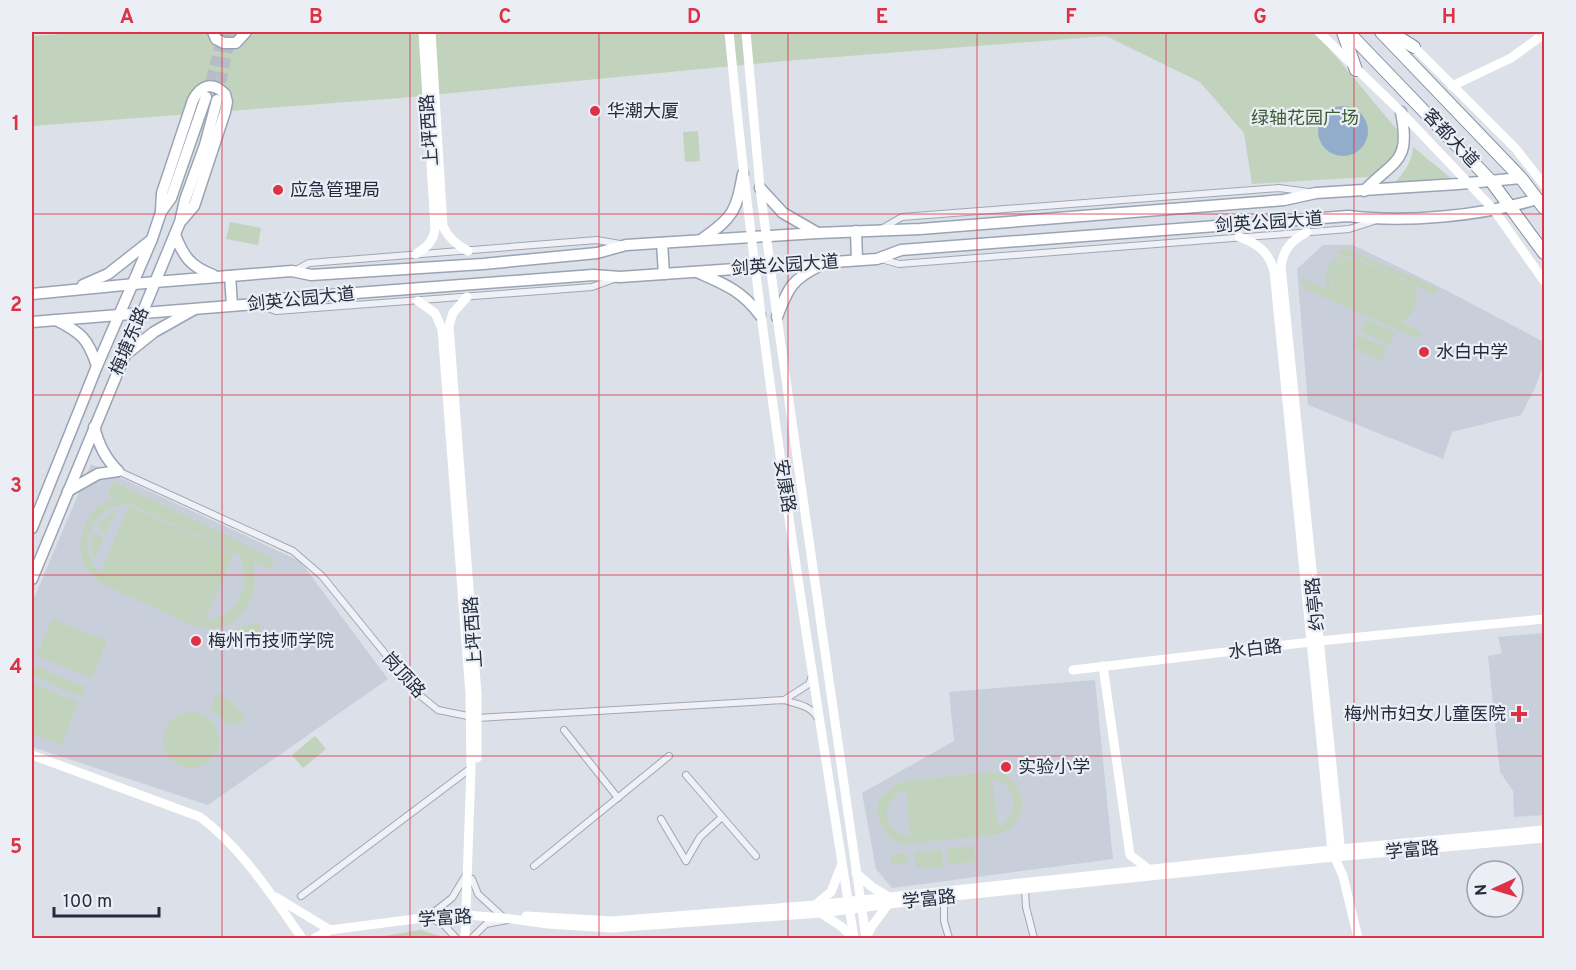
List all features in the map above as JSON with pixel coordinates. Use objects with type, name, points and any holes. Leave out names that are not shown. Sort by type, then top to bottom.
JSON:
[{"type":"highway","points":[[1343,32],[1356,70]]},
{"type":"highway","name":"客都大道","points":[[1348,32],[1491,181],[1545,253]]},
{"type":"highway","name":"客都大道","points":[[1381,32],[1521,178],[1541,203]]},
{"type":"highway","points":[[1390,32],[1414,47]]},
{"type":"main road","points":[[213,32],[216,39],[224,43],[236,43],[246,32]]},
{"type":"main road","points":[[161,212],[162,193],[193,100],[198,91],[205,86],[214,86],[225,94],[227,102],[225,112],[194,206],[180,222]]},
{"type":"main road","name":"梅塘东路","points":[[32,528],[97,366],[152,239],[161,212],[171,198],[212,99],[205,145],[185,200],[180,222],[32,579]]},
{"type":"main road","points":[[1364,191],[1395,165],[1401,155],[1404,138],[1401,112]]},
{"type":"main road","points":[[701,240],[730,218],[738,203],[743,174]]},
{"type":"main road","name":"剑英公园大道","points":[[32,294],[292,271],[310,275],[483,264],[597,253],[626,245],[817,232],[920,229],[1284,201],[1316,193],[1521,178]]},
{"type":"main road","points":[[760,188],[783,213],[817,232]]},
{"type":"main road","name":"剑英公园大道","points":[[32,322],[255,304],[277,299],[593,275],[620,277],[857,260],[877,258],[901,250],[1348,216],[1380,220],[1494,210],[1541,203]]},
{"type":"main road","points":[[1206,207],[1206,227]]},
{"type":"main road","points":[[856,231],[857,260]]},
{"type":"main road","points":[[175,235],[186,258],[202,271],[216,277]]},
{"type":"main road","points":[[74,289],[108,274],[152,239]]},
{"type":"main road","points":[[662,243],[664,274]]},
{"type":"main road","points":[[777,317],[786,294],[797,278],[826,262]]},
{"type":"main road","points":[[694,271],[742,294],[760,315]]},
{"type":"main road","points":[[230,276],[232,305]]},
{"type":"main road","points":[[122,359],[154,332],[196,308]]},
{"type":"main road","points":[[56,320],[73,328],[86,338],[97,366]]},
{"type":"main road","points":[[94,427],[99,445],[107,460],[118,471]]},
{"type":"main road","points":[[68,491],[98,474],[118,471]]},
{"type":"street","name":"上坪西路","points":[[423,32],[439,227]]},
{"type":"street","name":"上坪西路","points":[[431,32],[439,227]]},
{"type":"street","name":"安康路","points":[[729,32],[760,315],[854,939]]},
{"type":"street","name":"安康路","points":[[746,32],[766,236],[866,938]]},
{"type":"street","points":[[1319,32],[1401,112],[1494,210],[1545,281]]},
{"type":"street","points":[[1399,32],[1515,149],[1545,185]]},
{"type":"street","points":[[1452,86],[1511,58],[1545,34]]},
{"type":"street","points":[[880,229],[902,217],[1280,188],[1316,193]]},
{"type":"street","points":[[877,258],[899,264],[1348,229],[1380,220]]},
{"type":"street","points":[[416,254],[434,239],[439,227],[468,251]]},
{"type":"street","points":[[1277,269],[1292,240],[1307,232]]},
{"type":"street","points":[[1239,237],[1253,242],[1262,249],[1277,269]]},
{"type":"street","points":[[292,271],[309,263],[416,254],[597,240],[626,245]]},
{"type":"street","name":"约亭路","points":[[1277,269],[1337,853],[1358,939]]},
{"type":"street","points":[[255,304],[276,311],[418,301],[592,287],[620,277]]},
{"type":"street","points":[[418,301],[435,313],[445,327],[453,313],[467,297]]},
{"type":"street","name":"上坪西路","points":[[445,327],[475,717],[468,939]]},
{"type":"street","name":"岗顶路","points":[[118,471],[293,551],[322,576],[417,693],[438,710],[475,717],[784,700]]},
{"type":"street","name":"水白路","points":[[1073,670],[1315,642],[1545,620]]},
{"type":"street","points":[[1103,666],[1130,855],[1150,870]]},
{"type":"street","points":[[784,700],[809,684],[813,671]]},
{"type":"street","points":[[784,700],[799,703],[814,712],[821,724]]},
{"type":"street","name":"上坪西路","points":[[470,875],[471,768],[475,717]]},
{"type":"street","points":[[564,730],[618,798]]},
{"type":"street","points":[[32,755],[200,817],[219,831],[271,894],[302,939]]},
{"type":"street","points":[[534,866],[669,756]]},
{"type":"street","points":[[301,896],[471,768]]},
{"type":"street","points":[[686,775],[756,856]]},
{"type":"street","points":[[661,819],[686,861],[700,837],[722,817]]},
{"type":"street","name":"学富路","points":[[849,905],[860,900],[944,897],[1025,889],[1545,830]]},
{"type":"street","points":[[838,833],[850,832]]},
{"type":"street","name":"学富路","points":[[469,913],[548,924],[611,928],[818,909],[1115,873],[1545,837]]},
{"type":"street","name":"约亭路","points":[[1337,853],[1349,876],[1364,939]]},
{"type":"street","points":[[1115,873],[1130,855]]},
{"type":"street","points":[[842,864],[831,892],[818,909],[843,927],[854,939]]},
{"type":"street","points":[[856,873],[889,900],[866,938]]},
{"type":"street","points":[[456,939],[444,925],[428,917],[452,898],[470,875],[478,894],[507,918]]},
{"type":"street","points":[[1025,889],[1026,907],[1034,939]]},
{"type":"street","points":[[271,894],[330,930]]},
{"type":"street","points":[[944,897],[944,921],[949,939]]},
{"type":"street","name":"学富路","points":[[315,939],[330,930],[469,913],[612,921],[818,909]]},
{"type":"street","points":[[468,939],[486,924],[507,918]]},
{"type":"shaded area","name":"水白中学","points":[[1323,245],[1353,245],[1438,286],[1544,342],[1544,363],[1535,388],[1521,415],[1452,432],[1443,459],[1308,405],[1297,269]]},
{"type":"shaded area","name":"梅州市技师学院","points":[[91,464],[300,561],[388,679],[208,805],[32,747],[32,603]]},
{"type":"shaded area","name":"梅州市妇女儿童医院","points":[[1544,633],[1544,815],[1514,817],[1513,791],[1500,772],[1488,656],[1502,653],[1498,637]]},
{"type":"shaded area","name":"实验小学","points":[[1095,680],[1113,859],[892,888],[876,869],[862,793],[954,741],[949,692]]},
{"type":"green space","name":"绿轴花园广场","points":[[90,32],[1312,32],[1328,47],[1398,131],[1401,152],[1382,174],[1367,177],[1252,184],[1244,133],[1200,82],[1106,36],[785,61],[400,98],[32,126],[32,36]]},
{"type":"green space","points":[[698,131],[700,161],[685,162],[683,132]]},
{"type":"green space","points":[[1413,147],[1452,179],[1394,184],[1409,163]]},
{"type":"green space","points":[[230,222],[261,228],[258,245],[226,239]]},
{"type":"green space","points":[[1345,248],[1438,288],[1435,294],[1414,285],[1417,296],[1415,306],[1410,315],[1401,322],[1422,332],[1418,339],[1303,288],[1301,278],[1327,289],[1327,269],[1332,261],[1342,255],[1336,252]],"holes":[[[1351,256],[1407,280],[1412,291],[1406,281],[1351,258],[1341,259],[1332,269],[1331,278],[1338,294],[1336,294],[1331,283],[1330,274],[1333,266],[1340,257]]]},
{"type":"green space","points":[[1367,319],[1395,332],[1389,345],[1361,332]]},
{"type":"green space","points":[[1359,335],[1387,348],[1381,361],[1353,348]]},
{"type":"green space","points":[[113,481],[275,559],[270,569],[253,561],[255,576],[253,590],[243,613],[223,627],[194,626],[102,584],[95,578],[85,566],[82,558],[82,535],[94,510],[116,498],[108,494]],"holes":[[[130,504],[239,554],[244,571],[241,596],[231,610],[222,616],[206,621],[175,607],[205,620],[234,553],[129,506],[100,572],[89,556],[88,539],[94,522],[107,510]]]},
{"type":"green space","points":[[117,510],[105,534],[96,524]]},
{"type":"green space","points":[[91,534],[104,537],[93,560]]},
{"type":"green space","points":[[52,619],[107,641],[92,678],[37,656]]},
{"type":"green space","points":[[258,622],[264,638],[234,647],[229,631]]},
{"type":"green space","points":[[35,666],[85,687],[81,697],[32,675]]},
{"type":"green space","points":[[32,683],[78,702],[62,745],[32,733]]},
{"type":"green space","points":[[217,693],[234,704],[245,721],[228,726],[221,716],[210,710]]},
{"type":"green space","points":[[191,712],[202,714],[211,720],[217,729],[219,740],[217,751],[211,760],[202,766],[191,768],[180,766],[171,760],[165,751],[163,740],[165,729],[171,720],[180,714]]},
{"type":"green space","points":[[315,736],[326,749],[303,768],[292,755]]},
{"type":"green space","points":[[990,772],[1003,774],[1019,789],[1022,800],[1021,811],[1017,821],[1009,829],[997,834],[911,844],[899,843],[882,827],[878,811],[880,800],[885,792],[903,782]],"holes":[[[992,780],[1007,786],[1013,799],[1010,815],[998,827]],[[906,789],[910,836],[900,834],[893,829],[887,817],[887,809],[891,802]]]},
{"type":"green space","points":[[974,846],[975,862],[948,864],[947,848]]},
{"type":"green space","points":[[942,850],[943,867],[916,868],[914,852]]},
{"type":"green space","points":[[907,853],[908,862],[891,864],[890,855]]},
{"type":"green space","points":[[421,930],[441,938],[371,938]]},
{"type":"water","points":[[1338,106],[1348,106],[1361,113],[1368,126],[1368,136],[1361,149],[1348,156],[1338,156],[1329,152],[1322,145],[1318,136],[1318,126],[1322,117],[1329,110]]},
{"type":"tunnel","points":[[207,95],[223,32]]},
{"type":"tunnel","points":[[218,97],[232,32]]},
{"type":"place","name":"华潮大厦","points":[[595,111]]},
{"type":"place","name":"应急管理局","points":[[278,190]]},
{"type":"place","name":"水白中学","points":[[1424,352]]},
{"type":"place","name":"梅州市技师学院","points":[[196,641]]},
{"type":"place","name":"梅州市妇女儿童医院","points":[[1519,714]]},
{"type":"place","name":"实验小学","points":[[1006,767]]}]
